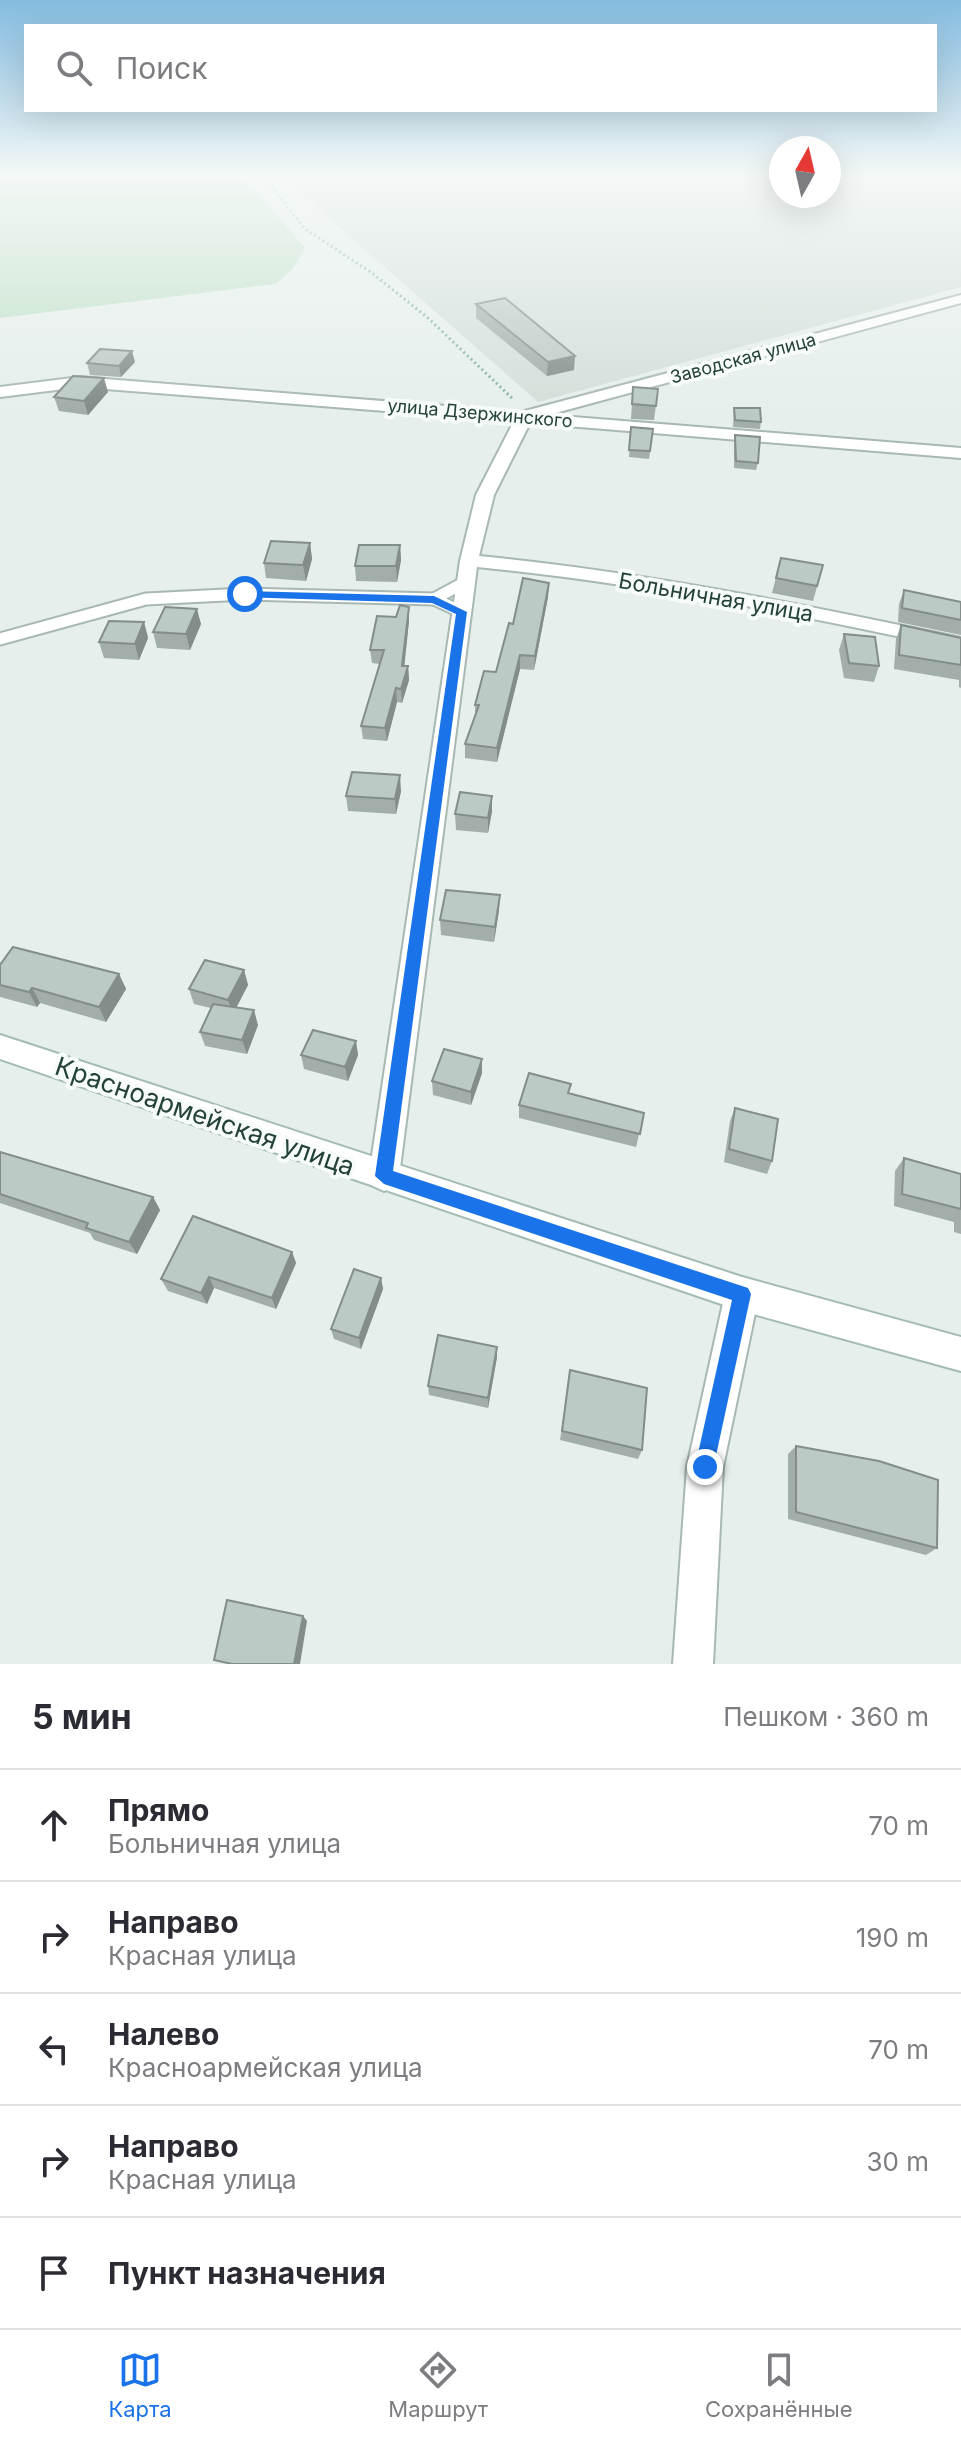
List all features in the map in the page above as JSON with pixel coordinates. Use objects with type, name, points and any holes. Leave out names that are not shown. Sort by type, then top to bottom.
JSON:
[{"type":"street","name":"Заводская улица","points":[[525,416],[961,299]]},
{"type":"street","name":"улица Дзержинского","points":[[0,392],[80,382],[961,453]]},
{"type":"street","points":[[384,1176],[468,571],[485,495],[525,416]]},
{"type":"street","name":"Больничная улица","points":[[468,571],[534,566],[961,644]]},
{"type":"street","name":"Красноармейская улица","points":[[0,1047],[742,1294],[961,1354]]},
{"type":"street","points":[[693,1664],[705,1467],[742,1294]]},
{"type":"lane","points":[[434,599],[468,571]]},
{"type":"lane","points":[[0,639],[146,599],[245,594],[434,599],[462,612]]},
{"type":"path","points":[[341,253],[428,318],[508,393],[525,416]]},
{"type":"shaded area","points":[[368,253],[961,253],[961,287],[538,402]]},
{"type":"green space","points":[[0,253],[302,253],[292,270],[275,284],[0,318]]},
{"type":"building","points":[[505,298],[575,356],[548,362],[476,304]]},
{"type":"building","points":[[100,349],[132,351],[119,366],[87,363]]},
{"type":"building","points":[[73,376],[104,378],[84,401],[54,397]]},
{"type":"building","points":[[633,387],[658,389],[656,406],[632,404]]},
{"type":"building","points":[[734,408],[760,408],[761,422],[735,420]]},
{"type":"building","points":[[631,427],[653,429],[650,451],[629,450]]},
{"type":"building","points":[[735,435],[760,437],[758,463],[736,461]]},
{"type":"building","points":[[271,541],[310,543],[303,565],[264,563]]},
{"type":"building","points":[[359,545],[400,545],[396,566],[355,566]]},
{"type":"building","points":[[781,558],[823,565],[817,586],[776,578]]},
{"type":"building","points":[[523,578],[549,583],[535,656],[520,655],[497,748],[465,744],[479,705],[475,705],[484,671],[496,672],[509,623],[513,624]]},
{"type":"building","points":[[904,590],[961,602],[961,620],[902,608]]},
{"type":"building","points":[[400,605],[409,607],[402,666],[408,666],[401,689],[396,688],[385,728],[361,726],[384,650],[370,650],[377,616],[396,617]]},
{"type":"building","points":[[165,607],[197,609],[186,634],[153,632]]},
{"type":"building","points":[[109,621],[144,622],[135,644],[99,642]]},
{"type":"building","points":[[901,625],[961,638],[961,665],[899,655]]},
{"type":"building","points":[[844,634],[875,637],[879,666],[849,663]]},
{"type":"building","points":[[352,772],[400,775],[395,799],[346,796]]},
{"type":"building","points":[[460,792],[492,796],[488,818],[455,814]]},
{"type":"building","points":[[446,890],[500,895],[495,927],[440,920]]},
{"type":"building","points":[[13,947],[119,974],[99,1007],[32,988],[29,992],[0,985],[0,965]]},
{"type":"building","points":[[205,960],[244,970],[228,1000],[189,989]]},
{"type":"building","points":[[213,1004],[254,1010],[242,1040],[200,1032]]},
{"type":"building","points":[[313,1030],[356,1041],[345,1067],[301,1055]]},
{"type":"building","points":[[444,1049],[482,1059],[471,1092],[432,1081]]},
{"type":"building","points":[[529,1073],[571,1084],[568,1093],[644,1113],[640,1134],[519,1105]]},
{"type":"building","points":[[735,1108],[778,1119],[772,1161],[729,1149]]},
{"type":"building","points":[[0,1152],[153,1197],[129,1242],[86,1228],[88,1223],[0,1194]]},
{"type":"building","points":[[904,1158],[961,1174],[961,1209],[902,1194]]},
{"type":"building","points":[[193,1216],[292,1252],[272,1298],[209,1277],[201,1293],[161,1279]]},
{"type":"building","points":[[354,1269],[381,1278],[359,1338],[331,1329]]},
{"type":"building","points":[[438,1335],[497,1347],[488,1398],[428,1386]]},
{"type":"building","points":[[570,1370],[647,1388],[642,1450],[562,1431]]},
{"type":"building","points":[[796,1446],[879,1461],[938,1480],[937,1548],[796,1512]]},
{"type":"building","points":[[227,1600],[303,1616],[294,1664],[232,1664],[214,1660]]},
{"type":"route","points":[[245,594],[434,599],[462,612],[384,1176],[742,1294],[705,1467]]}]
